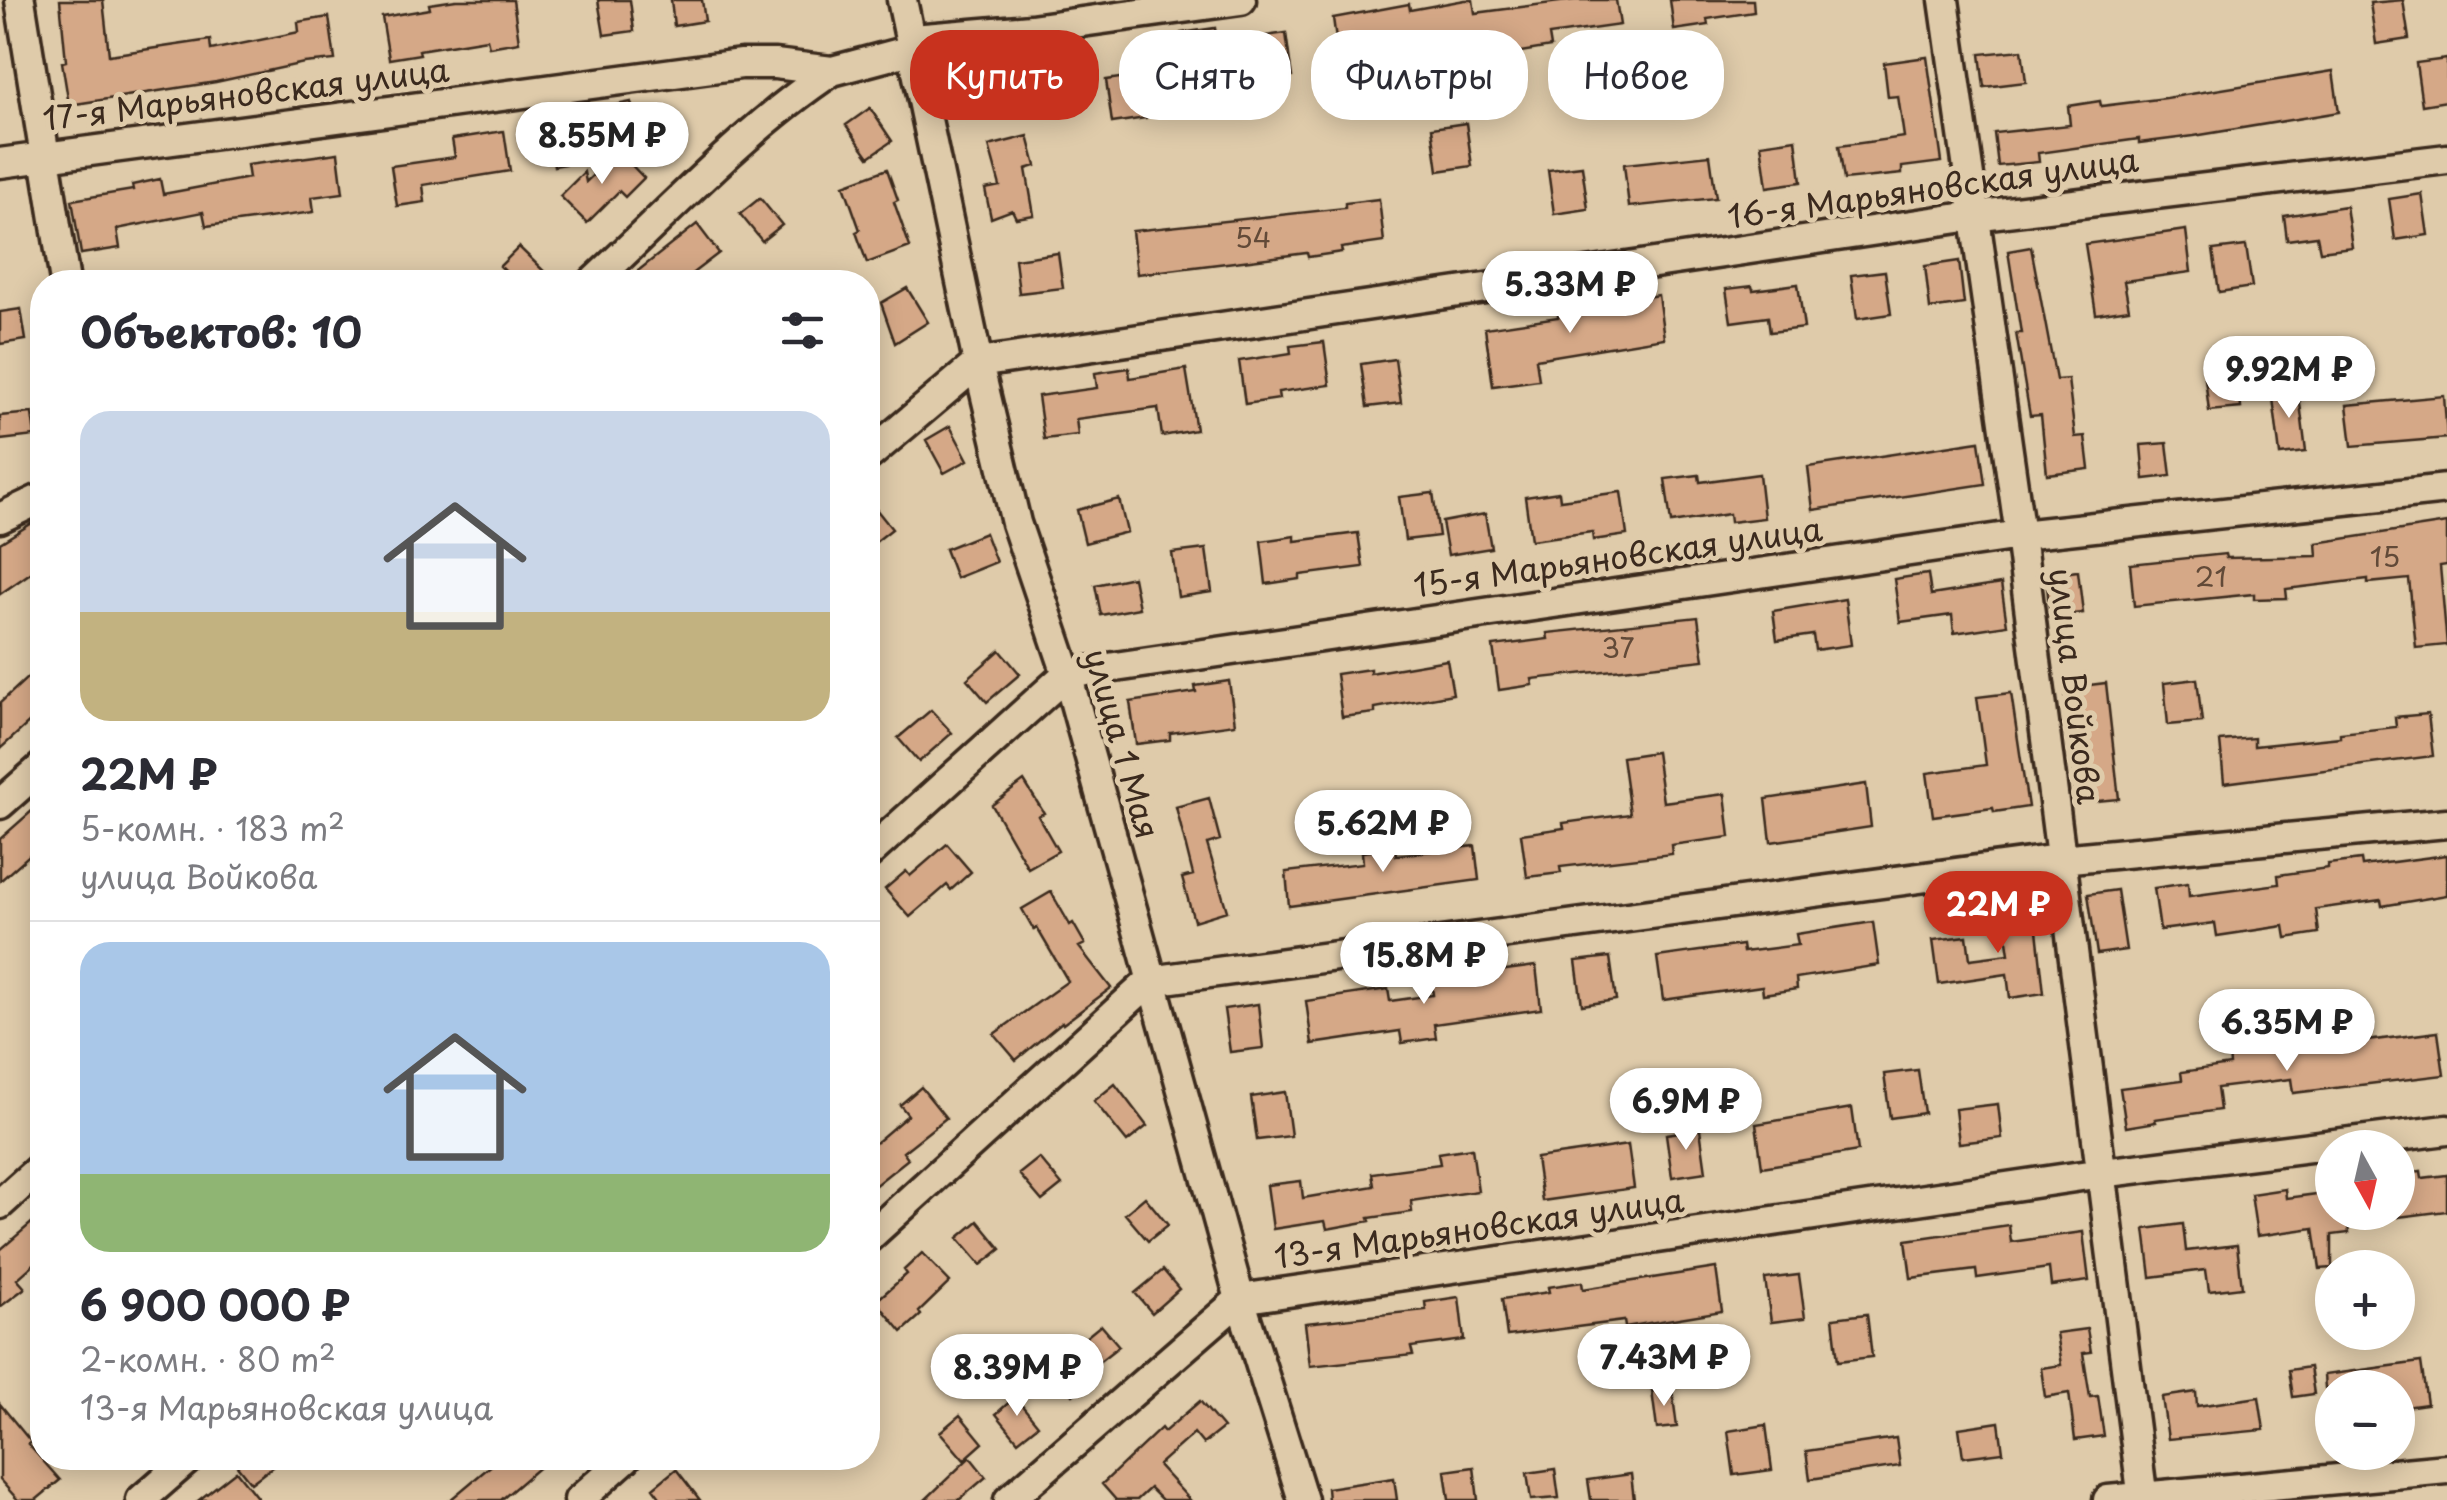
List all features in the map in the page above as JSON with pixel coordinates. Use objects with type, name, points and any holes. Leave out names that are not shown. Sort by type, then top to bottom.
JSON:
[{"type":"street","points":[[20,0],[63,270]]},
{"type":"street","name":"улица 1 Мая","points":[[902,0],[910,30]]},
{"type":"street","name":"17-я Марьяновская улица","points":[[1023,30],[1242,0]]},
{"type":"street","name":"улица Войкова","points":[[1944,0],[2020,535],[2143,1498]]},
{"type":"street","name":"17-я Марьяновская улица","points":[[0,163],[741,64],[832,71],[910,45]]},
{"type":"street","points":[[606,270],[761,126],[832,71]]},
{"type":"street","name":"улица 1 Мая","points":[[929,120],[978,363],[1016,523],[1067,674],[1240,1299],[1303,1500]]},
{"type":"street","name":"16-я Марьяновская улица","points":[[978,363],[1973,216],[2447,159]]},
{"type":"street","points":[[880,446],[978,363]]},
{"type":"street","name":"15-я Марьяновская улица","points":[[1067,674],[2020,535],[2447,489]]},
{"type":"street","points":[[0,518],[30,504]]},
{"type":"street","points":[[880,843],[1067,674]]},
{"type":"street","points":[[0,804],[30,778]]},
{"type":"street","points":[[880,1227],[1150,981],[2060,859],[2447,822]]},
{"type":"street","name":"13-я Марьяновская улица","points":[[1009,1500],[1240,1299],[2102,1174],[2447,1130]]},
{"type":"street","points":[[0,1204],[30,1177]]},
{"type":"street","points":[[141,1500],[175,1470]]},
{"type":"street","points":[[2108,1500],[2447,1470]]},
{"type":"building","points":[[60,0],[103,0],[109,55],[210,40],[211,50],[299,32],[298,22],[329,17],[335,60],[69,105],[62,62],[66,61]]},
{"type":"building","points":[[456,0],[513,0],[519,42],[489,47],[487,39],[389,59],[382,17]]},
{"type":"building","points":[[598,0],[630,0],[634,31],[604,35]]},
{"type":"building","points":[[671,0],[702,0],[705,21],[674,26]]},
{"type":"building","points":[[1465,0],[1473,0],[1475,13],[1575,0],[1616,0],[1620,25],[1548,30],[1548,48],[1528,51],[1528,30],[1335,30],[1333,18],[1409,4],[1410,10]]},
{"type":"building","points":[[1670,0],[1753,0],[1754,12],[1707,19],[1708,25],[1674,30]]},
{"type":"building","points":[[2403,0],[2409,39],[2376,44],[2370,3]]},
{"type":"building","points":[[2022,50],[2026,82],[1984,87],[1980,54]]},
{"type":"building","points":[[1927,57],[1942,162],[1902,167],[1902,174],[1844,180],[1839,146],[1904,137],[1898,96],[1888,97],[1884,63]]},
{"type":"building","points":[[2447,59],[2447,101],[2422,105],[2416,63]]},
{"type":"building","points":[[2333,71],[2339,112],[2194,136],[2038,153],[2039,162],[1998,166],[1994,133],[2070,125],[2068,106],[2166,98]]},
{"type":"building","points":[[1119,78],[1119,120],[1132,120],[1112,123],[1106,80]]},
{"type":"building","points":[[631,102],[637,128],[618,132],[612,106]]},
{"type":"building","points":[[870,108],[892,141],[869,157],[846,125]]},
{"type":"building","points":[[576,122],[582,161],[554,166],[548,126]]},
{"type":"building","points":[[1466,123],[1472,166],[1438,171],[1432,128]]},
{"type":"building","points":[[504,131],[510,171],[423,185],[425,202],[397,206],[391,166],[455,157],[452,139]]},
{"type":"building","points":[[1028,136],[1036,166],[1026,169],[1034,215],[1016,218],[1012,210],[991,218],[985,189],[1000,186],[989,146]]},
{"type":"building","points":[[1796,139],[1801,182],[1767,187],[1761,144]]},
{"type":"building","points":[[618,151],[644,178],[625,197],[619,191],[587,223],[560,196],[584,172],[586,182]]},
{"type":"building","points":[[338,153],[343,193],[312,197],[314,212],[206,226],[203,212],[117,229],[120,248],[81,254],[72,200],[133,190],[132,185],[160,179],[163,194],[249,178],[247,165]]},
{"type":"building","points":[[1710,155],[1716,198],[1629,207],[1624,164]]},
{"type":"building","points":[[1582,166],[1588,209],[1554,214],[1548,170]]},
{"type":"building","points":[[887,169],[910,247],[867,263],[844,185]]},
{"type":"building","points":[[2422,194],[2428,235],[2395,240],[2389,199]]},
{"type":"building","points":[[760,198],[782,225],[762,241],[740,214]]},
{"type":"building","points":[[1379,199],[1384,242],[1308,257],[1307,253],[1137,274],[1132,231],[1345,208],[1345,203]]},
{"type":"building","points":[[2346,206],[2352,247],[2320,251],[2317,236],[2287,240],[2284,216]]},
{"type":"building","points":[[697,224],[719,253],[697,270],[639,270]]},
{"type":"building","points":[[2186,230],[2191,272],[2124,281],[2129,309],[2096,314],[2085,244]]},
{"type":"building","points":[[2246,246],[2252,287],[2219,292],[2213,250]]},
{"type":"building","points":[[519,247],[543,270],[504,270],[500,266]]},
{"type":"building","points":[[2031,247],[2056,380],[2068,379],[2075,437],[2085,436],[2089,469],[2047,474],[2041,415],[2030,416],[2008,251]]},
{"type":"building","points":[[1058,253],[1063,288],[1019,293],[1015,259]]},
{"type":"building","points":[[1959,261],[1964,304],[1930,309],[1925,266]]},
{"type":"building","points":[[1885,271],[1891,314],[1857,319],[1851,275]]},
{"type":"building","points":[[1798,284],[1804,328],[1770,332],[1768,317],[1731,322],[1726,289]]},
{"type":"building","points":[[907,288],[928,322],[895,343],[881,303]]},
{"type":"building","points":[[1658,295],[1664,338],[1536,359],[1539,380],[1493,386],[1485,328]]},
{"type":"building","points":[[21,309],[26,340],[0,344],[0,312]]},
{"type":"building","points":[[1324,342],[1330,385],[1278,392],[1279,399],[1245,404],[1239,361],[1291,353],[1290,346]]},
{"type":"building","points":[[1395,359],[1401,403],[1367,407],[1361,364]]},
{"type":"building","points":[[2237,366],[2241,408],[2209,411],[2204,370]]},
{"type":"building","points":[[1129,368],[1130,378],[1186,369],[1196,430],[1162,436],[1158,408],[1076,419],[1078,435],[1044,439],[1038,396],[1097,388],[1095,373]]},
{"type":"building","points":[[2298,387],[2306,452],[2280,455],[2272,390]]},
{"type":"building","points":[[2444,396],[2447,438],[2352,446],[2347,405]]},
{"type":"building","points":[[30,413],[30,437],[0,440],[0,416]]},
{"type":"building","points":[[950,426],[968,460],[944,473],[926,440]]},
{"type":"building","points":[[1979,441],[1985,484],[1813,510],[1808,467]]},
{"type":"building","points":[[2167,443],[2171,476],[2144,479],[2141,445]]},
{"type":"building","points":[[1759,474],[1764,518],[1730,522],[1729,514],[1671,523],[1665,479],[1699,475],[1700,482]]},
{"type":"building","points":[[1559,492],[1560,500],[1621,492],[1627,535],[1593,540],[1592,532],[1531,540],[1525,497]]},
{"type":"building","points":[[1433,493],[1439,536],[1405,540],[1399,497]]},
{"type":"building","points":[[1119,499],[1127,532],[1085,543],[1077,510]]},
{"type":"building","points":[[880,514],[892,529],[880,538]]},
{"type":"building","points":[[1485,514],[1491,548],[1448,555],[1442,522]]},
{"type":"building","points":[[2447,523],[2447,565],[2440,566],[2447,645],[2416,648],[2409,579],[2368,583],[2368,579],[2286,589],[2287,598],[2254,599],[2254,594],[2134,606],[2130,564],[2225,554],[2226,558],[2317,556],[2316,543]]},
{"type":"building","points":[[30,524],[30,573],[0,594],[0,543]]},
{"type":"building","points":[[985,533],[996,562],[956,578],[945,549]]},
{"type":"building","points":[[1358,533],[1363,567],[1266,584],[1261,541]]},
{"type":"building","points":[[1206,549],[1212,592],[1178,597],[1172,553]]},
{"type":"building","points":[[2078,571],[2083,613],[2050,616],[2046,575]]},
{"type":"building","points":[[1928,574],[1931,595],[2001,584],[2007,625],[1954,633],[1952,615],[1900,622],[1894,579]]},
{"type":"building","points":[[1133,577],[1139,608],[1101,615],[1095,585]]},
{"type":"building","points":[[1845,599],[1851,645],[1815,650],[1813,635],[1777,640],[1773,611]]},
{"type":"building","points":[[1698,617],[1704,660],[1532,679],[1533,685],[1499,690],[1493,646],[1548,639],[1547,633]]},
{"type":"building","points":[[1000,650],[1020,674],[987,702],[967,679]]},
{"type":"building","points":[[1447,660],[1453,694],[1342,717],[1336,674],[1370,669],[1370,673]]},
{"type":"building","points":[[30,675],[30,722],[0,749],[0,703]]},
{"type":"building","points":[[2197,679],[2202,722],[2168,725],[2164,683]]},
{"type":"building","points":[[1229,681],[1235,724],[1170,733],[1170,740],[1136,744],[1130,702],[1196,692],[1195,686]]},
{"type":"building","points":[[2106,683],[2119,799],[2077,803],[2065,688]]},
{"type":"building","points":[[2011,693],[2028,807],[1933,816],[1927,773],[1986,765],[1977,697]]},
{"type":"building","points":[[931,710],[952,733],[919,762],[898,738]]},
{"type":"building","points":[[2428,714],[2433,756],[2224,783],[2220,741],[2254,738],[2254,746],[2340,737],[2340,733],[2396,727],[2395,717]]},
{"type":"building","points":[[1656,752],[1663,802],[1725,794],[1730,837],[1671,845],[1672,854],[1560,867],[1561,873],[1527,877],[1521,834],[1564,828],[1563,823],[1630,814],[1622,757]]},
{"type":"building","points":[[1024,781],[1044,813],[1038,816],[1058,851],[1028,868],[992,805]]},
{"type":"building","points":[[1866,784],[1871,827],[1771,842],[1766,799]]},
{"type":"building","points":[[1209,798],[1220,840],[1207,844],[1227,911],[1194,921],[1182,878],[1193,875],[1176,807]]},
{"type":"building","points":[[30,813],[30,855],[0,881],[0,839]]},
{"type":"building","points":[[947,844],[971,872],[951,890],[947,885],[910,917],[885,889],[906,871],[910,876]]},
{"type":"building","points":[[1475,846],[1479,880],[1289,906],[1286,872],[1363,863],[1362,852],[1395,848],[1396,855]]},
{"type":"building","points":[[2447,855],[2447,895],[2382,906],[2381,900],[2316,909],[2319,933],[2286,938],[2284,926],[2217,936],[2215,923],[2160,930],[2154,888],[2188,883],[2189,896],[2279,884],[2278,875],[2328,868],[2328,864],[2361,860],[2362,866]]},
{"type":"building","points":[[2117,890],[2126,950],[2097,954],[2088,894]]},
{"type":"building","points":[[1051,892],[1085,944],[1079,947],[1111,988],[1016,1060],[994,1034],[1068,981],[1022,909]]},
{"type":"building","points":[[2034,903],[2044,993],[2010,998],[2007,974],[1939,984],[1933,940],[1967,936],[1970,959],[2009,954],[2002,907]]},
{"type":"building","points":[[1873,922],[1879,965],[1796,978],[1797,989],[1763,994],[1762,986],[1663,1000],[1657,957],[1742,945],[1743,952],[1798,945],[1796,934]]},
{"type":"building","points":[[1610,957],[1616,1000],[1582,1005],[1576,961]]},
{"type":"building","points":[[1536,966],[1541,1009],[1434,1024],[1436,1038],[1402,1043],[1400,1031],[1312,1044],[1306,1001],[1388,989],[1390,1001],[1433,995],[1431,980]]},
{"type":"building","points":[[1258,1004],[1263,1048],[1230,1052],[1224,1009]]},
{"type":"building","points":[[2438,1032],[2444,1075],[2293,1093],[2291,1079],[2217,1088],[2220,1110],[2126,1127],[2120,1088],[2182,1080],[2181,1072],[2230,1065],[2229,1053],[2272,1047],[2272,1053]]},
{"type":"building","points":[[1918,1070],[1924,1113],[1890,1118],[1884,1074]]},
{"type":"building","points":[[1115,1084],[1147,1126],[1127,1142],[1094,1101]]},
{"type":"building","points":[[921,1087],[946,1118],[903,1152],[908,1159],[880,1181],[880,1139],[908,1115],[900,1105]]},
{"type":"building","points":[[1285,1092],[1291,1136],[1257,1140],[1251,1097]]},
{"type":"building","points":[[1998,1104],[2002,1138],[1959,1143],[1955,1109]]},
{"type":"building","points":[[1852,1108],[1858,1151],[1762,1167],[1756,1124]]},
{"type":"building","points":[[1700,1129],[1706,1172],[1672,1177],[1666,1134]]},
{"type":"building","points":[[1628,1145],[1634,1188],[1542,1201],[1536,1158]]},
{"type":"building","points":[[1472,1148],[1478,1191],[1411,1201],[1412,1212],[1327,1229],[1325,1221],[1273,1229],[1267,1185],[1301,1181],[1303,1198],[1374,1186],[1372,1173],[1440,1164],[1438,1153]]},
{"type":"building","points":[[1039,1158],[1062,1185],[1042,1201],[1019,1174]]},
{"type":"building","points":[[2421,1171],[2422,1178],[2447,1175],[2447,1211],[2415,1215],[2415,1172]]},
{"type":"building","points":[[2285,1189],[2286,1198],[2315,1194],[2315,1230],[2349,1233],[2332,1235],[2332,1250],[2317,1250],[2314,1228],[2257,1236],[2251,1194]]},
{"type":"building","points":[[1145,1197],[1168,1225],[1148,1241],[1125,1214]]},
{"type":"building","points":[[978,1221],[1001,1249],[981,1265],[958,1238]]},
{"type":"building","points":[[30,1224],[30,1268],[17,1279],[25,1288],[0,1307],[0,1250]]},
{"type":"building","points":[[2183,1224],[2186,1251],[2237,1245],[2242,1287],[2209,1291],[2206,1270],[2151,1277],[2145,1229]]},
{"type":"building","points":[[2009,1225],[2011,1242],[2083,1232],[2089,1281],[2051,1286],[2049,1268],[1977,1278],[1976,1270],[1911,1278],[1906,1240]]},
{"type":"building","points":[[922,1253],[950,1282],[902,1332],[880,1306],[880,1298],[907,1274],[904,1270]]},
{"type":"building","points":[[1716,1268],[1722,1311],[1625,1327],[1624,1321],[1507,1336],[1502,1299],[1582,1282],[1583,1289]]},
{"type":"building","points":[[1163,1270],[1179,1289],[1152,1313],[1135,1293]]},
{"type":"building","points":[[1799,1275],[1805,1318],[1771,1322],[1765,1279]]},
{"type":"building","points":[[1459,1297],[1464,1340],[1411,1347],[1413,1355],[1310,1366],[1305,1323],[1426,1310],[1425,1302]]},
{"type":"building","points":[[1867,1314],[1872,1357],[1838,1361],[1833,1318]]},
{"type":"building","points":[[1101,1325],[1119,1346],[1091,1368],[1097,1375],[1073,1395],[1046,1362],[1070,1342],[1074,1347]]},
{"type":"building","points":[[2087,1329],[2091,1352],[2083,1353],[2090,1397],[2098,1396],[2104,1436],[2075,1440],[2069,1393],[2045,1397],[2041,1368],[2061,1365],[2056,1333]]},
{"type":"building","points":[[2421,1362],[2427,1404],[2415,1406],[2415,1370],[2361,1370]]},
{"type":"building","points":[[2310,1367],[2314,1394],[2293,1397],[2289,1370]]},
{"type":"building","points":[[1672,1389],[1677,1427],[1657,1429],[1652,1391]]},
{"type":"building","points":[[2196,1392],[2197,1406],[2259,1397],[2264,1430],[2168,1439],[2162,1397]]},
{"type":"building","points":[[1015,1397],[1038,1425],[1018,1441],[996,1414]]},
{"type":"building","points":[[1200,1401],[1223,1428],[1203,1444],[1194,1433],[1158,1465],[1190,1500],[1162,1500],[1150,1488],[1137,1500],[1116,1500],[1102,1484],[1161,1428],[1164,1432]]},
{"type":"building","points":[[0,1404],[30,1441],[30,1470],[51,1470],[60,1480],[36,1500],[18,1500],[0,1480]]},
{"type":"building","points":[[960,1415],[983,1443],[964,1460],[940,1432]]},
{"type":"building","points":[[1999,1422],[2003,1452],[1963,1457],[1959,1428]]},
{"type":"building","points":[[1766,1425],[1772,1470],[1734,1475],[1728,1431]]},
{"type":"building","points":[[1896,1438],[1900,1466],[1810,1479],[1806,1451]]},
{"type":"building","points":[[970,1457],[986,1477],[959,1500],[925,1500]]},
{"type":"building","points":[[1474,1467],[1478,1500],[1449,1500],[1445,1471]]},
{"type":"building","points":[[1555,1469],[1559,1498],[1531,1500],[1527,1473]]},
{"type":"building","points":[[241,1470],[268,1470],[251,1483]]},
{"type":"building","points":[[486,1470],[536,1470],[501,1500],[450,1500]]},
{"type":"building","points":[[677,1470],[700,1500],[662,1500],[653,1488]]},
{"type":"building","points":[[236,1471],[259,1500],[199,1500]]},
{"type":"building","points":[[1631,1474],[1634,1500],[1591,1500],[1588,1480]]},
{"type":"building","points":[[1394,1478],[1397,1500],[1328,1500],[1327,1488]]}]
